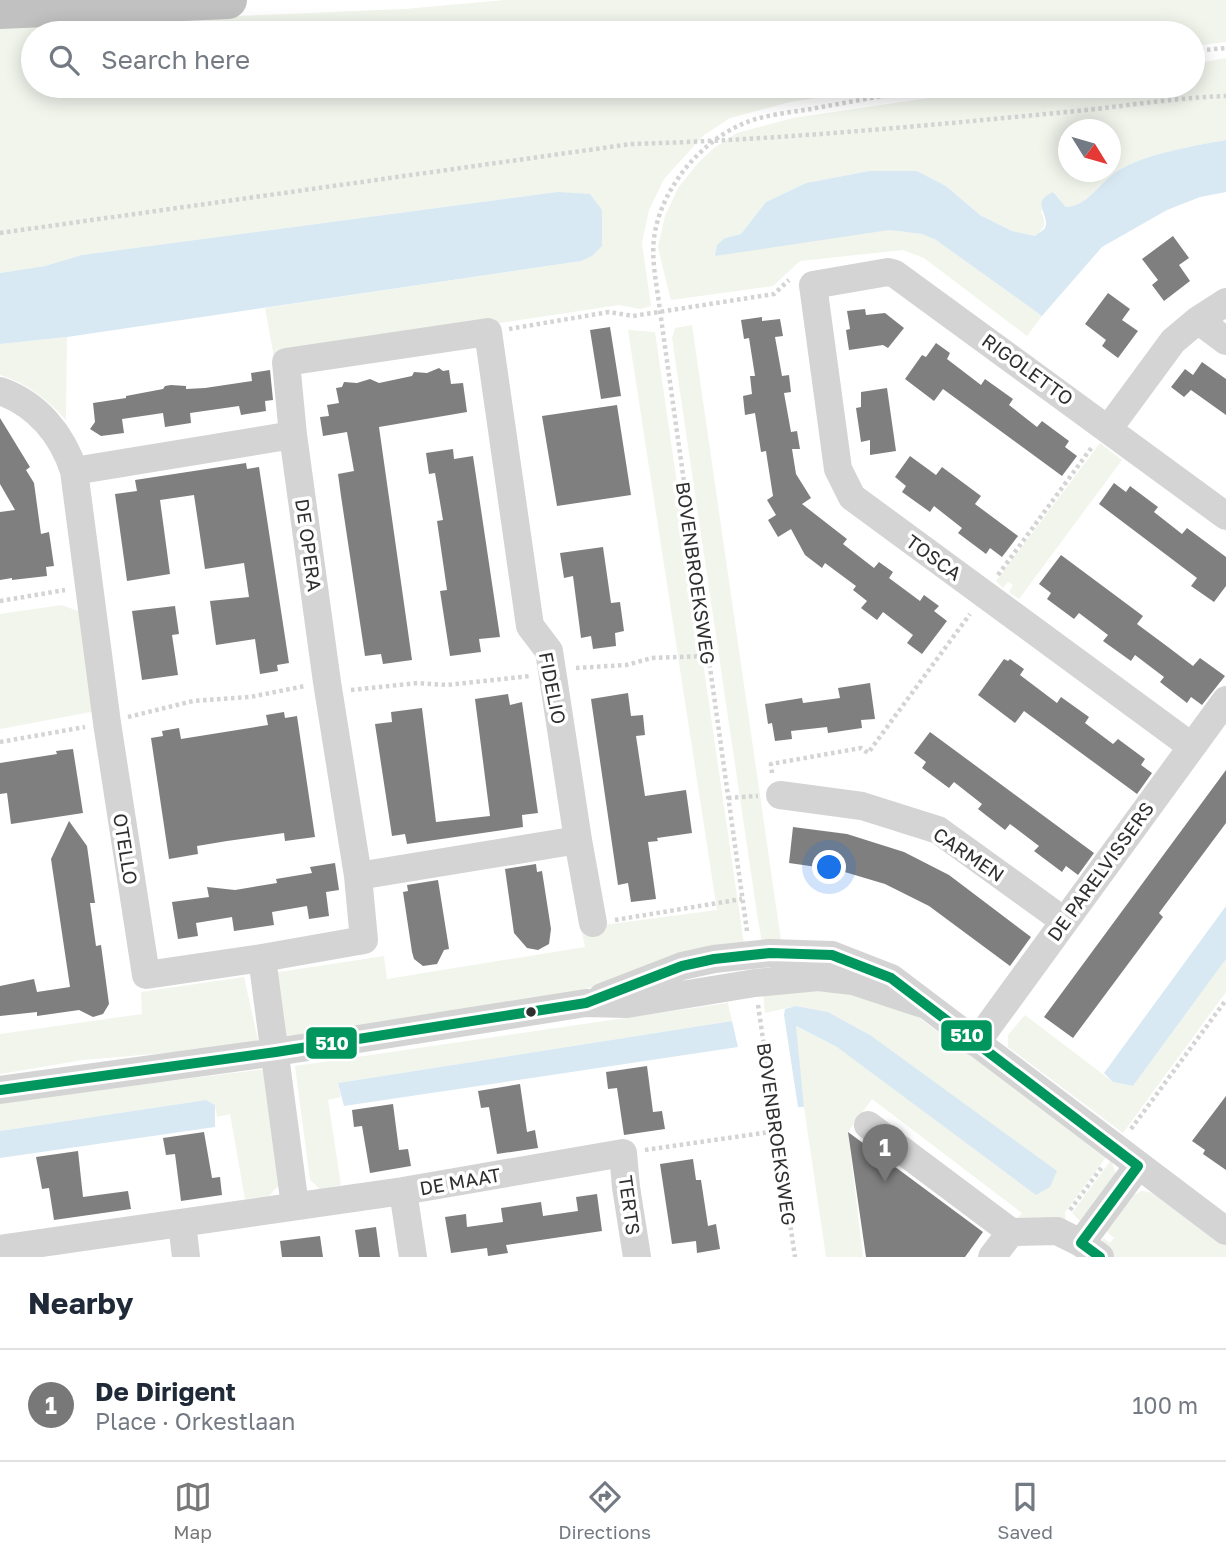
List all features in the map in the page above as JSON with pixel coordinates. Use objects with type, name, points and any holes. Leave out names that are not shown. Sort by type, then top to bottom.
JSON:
[{"type":"highway","points":[[0,9],[228,0]]},
{"type":"street","name":"RIGOLETTO","points":[[805,279],[888,272],[895,274],[1226,516]]},
{"type":"street","name":"TOSCA","points":[[805,279],[838,469],[852,497],[1191,746]]},
{"type":"street","points":[[1109,428],[1174,341],[1198,320],[1226,302]]},
{"type":"street","points":[[1198,320],[1226,341]]},
{"type":"street","points":[[74,471],[293,435],[286,362],[488,332]]},
{"type":"street","name":"FIDELIO","points":[[488,332],[530,626],[549,651],[593,923]]},
{"type":"street","name":"OTELLO","points":[[0,391],[18,398],[43,417],[64,446],[74,471],[107,723],[146,975]]},
{"type":"street","name":"DE OPERA","points":[[146,975],[364,940],[358,876],[328,687],[293,435]]},
{"type":"street","name":"DE PARELVISSERS","points":[[976,1042],[1226,700]]},
{"type":"street","name":"CARMEN","points":[[777,790],[862,806],[938,830],[1064,921]]},
{"type":"street","points":[[358,876],[578,840]]},
{"type":"street","points":[[586,1003],[682,966],[750,954],[832,955],[891,978],[1226,1231]]},
{"type":"street","points":[[262,958],[295,1206]]},
{"type":"street","points":[[0,1090],[276,1052],[586,1003],[627,1004],[818,977],[853,981],[926,1005]]},
{"type":"street","points":[[868,1125],[1011,1232],[1058,1231],[1091,1250],[1138,1166]]},
{"type":"street","name":"DE MAAT","points":[[0,1249],[403,1191],[624,1153]]},
{"type":"street","name":"TERTS","points":[[624,1153],[626,1188],[637,1257]]},
{"type":"street","points":[[403,1191],[413,1257]]},
{"type":"street","points":[[181,1223],[186,1257]]},
{"type":"street","points":[[992,1257],[1011,1232]]},
{"type":"path","points":[[1205,50],[1226,48]]},
{"type":"path","points":[[1205,97],[1226,96]]},
{"type":"path","name":"BOVENBROEKSWEG","points":[[750,954],[653,251],[658,221],[667,196],[676,181],[713,142],[739,125],[768,117],[875,98]]},
{"type":"path","points":[[0,233],[631,144],[713,142],[883,129],[1072,112],[1182,98]]},
{"type":"path","points":[[488,332],[609,312],[633,316],[774,294],[805,279]]},
{"type":"path","points":[[777,790],[771,764],[861,748],[868,753],[1097,440],[1109,428]]},
{"type":"path","points":[[0,601],[88,587]]},
{"type":"path","points":[[0,742],[107,723],[193,701],[328,687],[418,683],[447,685],[553,674],[574,668],[626,665],[652,658],[707,656]]},
{"type":"path","points":[[593,923],[742,900]]},
{"type":"path","name":"BOVENBROEKSWEG","points":[[755,984],[795,1257]]},
{"type":"path","points":[[1116,1149],[1226,1000]]},
{"type":"path","points":[[624,1153],[777,1131]]},
{"type":"shaded area","points":[[505,0],[1226,0],[1226,42],[1205,45],[1205,21],[119,21],[405,9]]},
{"type":"shaded area","points":[[21,25],[21,98],[816,98],[730,118],[704,135],[664,179],[649,210],[642,243],[651,306],[640,309],[619,305],[274,357],[265,308],[581,261],[557,192],[83,255],[45,266],[0,273],[0,26]]},
{"type":"shaded area","points":[[1226,58],[1226,140],[1171,151],[1121,169],[1121,119],[1058,119],[1058,182],[1105,182],[1088,198],[1074,206],[1066,207],[1053,192],[1041,211],[1043,228],[1035,236],[1012,231],[980,215],[946,186],[917,171],[869,171],[806,183],[766,202],[741,234],[725,238],[889,230],[922,234],[936,240],[1042,316],[1027,336],[924,258],[903,250],[800,261],[773,286],[671,300],[658,247],[665,216],[678,188],[714,148],[737,133],[793,118],[931,98],[1205,98],[1205,62]]},
{"type":"shaded area","points":[[1226,140],[1226,192],[1200,197],[1167,210],[1102,247],[1042,316],[936,240],[922,234],[889,230],[715,256],[717,245],[725,238],[741,234],[766,202],[806,183],[869,171],[917,171],[946,186],[980,215],[1012,231],[1035,236],[1044,229],[1046,223],[1042,200],[1046,196],[1053,192],[1066,207],[1074,206],[1088,198],[1105,182],[1121,182],[1121,169],[1171,151]]},
{"type":"shaded area","points":[[557,192],[590,194],[602,210],[602,246],[592,256],[581,261],[67,337],[0,344],[0,273],[45,266],[82,255]]},
{"type":"shaded area","points":[[692,325],[781,941],[762,942],[758,920],[672,338],[675,328]]},
{"type":"shaded area","points":[[628,330],[655,332],[744,944],[639,970],[548,1003],[284,1041],[273,973],[384,956],[387,979],[585,947],[581,928],[717,910]]},
{"type":"shaded area","points":[[67,337],[66,420],[36,393],[19,382],[0,375],[0,344]]},
{"type":"shaded area","points":[[1100,443],[1122,460],[1019,599],[1009,592],[1013,585],[1008,582],[1003,588],[996,581]]},
{"type":"shaded area","points":[[62,605],[80,612],[96,711],[0,729],[0,614]]},
{"type":"shaded area","points":[[1226,906],[1226,959],[1133,1086],[1113,1082],[1104,1073]]},
{"type":"shaded area","points":[[1226,959],[1226,992],[1123,1133],[1008,1047],[1008,1035],[1025,1015],[1113,1082],[1133,1086]]},
{"type":"shaded area","points":[[244,977],[259,1045],[83,1060],[0,1074],[0,1034],[142,1014],[141,992]]},
{"type":"shaded area","points":[[828,986],[906,1008],[1107,1156],[1065,1212],[1066,1222],[1012,1225],[1022,1213],[872,1099],[848,1132],[863,1257],[826,1257],[795,1026],[837,1047],[870,1035],[828,1012],[796,1006],[765,1013],[763,991]]},
{"type":"shaded area","points":[[728,1003],[732,1021],[338,1083],[341,1097],[328,1100],[341,1185],[321,1190],[310,1180],[295,1066]]},
{"type":"shaded area","points":[[796,1006],[828,1012],[870,1035],[1057,1171],[1050,1187],[1036,1195],[837,1047],[796,1026],[804,1107],[798,1107],[784,1015],[785,1009]]},
{"type":"shaded area","points":[[732,1021],[738,1047],[344,1106],[338,1083]]},
{"type":"shaded area","points":[[266,1069],[284,1183],[269,1196],[245,1199],[230,1114],[217,1117],[215,1105],[206,1100],[0,1131],[0,1102]]},
{"type":"shaded area","points":[[206,1100],[215,1105],[215,1127],[0,1158],[0,1131]]},
{"type":"shaded area","points":[[1111,1160],[1115,1179],[1084,1225],[1072,1213]]},
{"type":"shaded area","points":[[1141,1191],[1162,1197],[1197,1221],[1226,1244],[1226,1257],[1114,1257],[1102,1244],[1103,1238],[1110,1243],[1114,1238],[1106,1231],[1134,1195]]},
{"type":"building","points":[[1173,236],[1189,258],[1179,265],[1190,281],[1164,301],[1152,285],[1158,280],[1142,259]]},
{"type":"building","points":[[1108,293],[1130,309],[1122,320],[1138,331],[1118,358],[1102,346],[1106,340],[1085,324]]},
{"type":"building","points":[[865,309],[866,315],[885,313],[904,328],[888,348],[883,345],[849,350],[847,311]]},
{"type":"building","points":[[762,317],[762,321],[780,319],[783,336],[775,337],[782,376],[789,375],[791,392],[784,393],[791,432],[797,431],[800,449],[792,449],[796,474],[811,498],[802,504],[847,539],[843,544],[874,568],[879,562],[893,572],[889,578],[920,601],[924,595],[939,606],[934,611],[947,621],[922,654],[907,643],[913,635],[883,612],[877,620],[861,608],[867,601],[853,590],[856,586],[825,563],[822,568],[805,555],[791,529],[778,537],[768,520],[776,515],[767,500],[773,496],[766,451],[761,452],[755,413],[745,415],[743,396],[752,394],[750,376],[755,376],[749,338],[744,339],[741,320]]},
{"type":"building","points":[[610,327],[621,396],[601,399],[590,330]]},
{"type":"building","points":[[936,343],[950,353],[947,359],[981,385],[985,379],[1013,399],[1009,405],[1037,427],[1042,421],[1069,441],[1065,447],[1077,456],[1062,476],[943,389],[934,401],[905,379],[922,355],[926,357]]},
{"type":"building","points":[[1202,362],[1226,379],[1226,415],[1191,390],[1184,397],[1171,387],[1185,369],[1193,375]]},
{"type":"building","points":[[439,368],[443,371],[449,370],[451,384],[463,383],[467,412],[379,427],[412,660],[383,664],[381,654],[365,656],[338,474],[354,471],[347,432],[323,436],[320,417],[329,416],[327,405],[339,403],[336,388],[342,387],[344,382],[357,383],[370,379],[379,383],[412,376],[414,372],[427,373]]},
{"type":"building","points":[[270,370],[273,400],[265,401],[266,411],[241,415],[239,406],[190,413],[191,423],[165,427],[163,413],[122,419],[124,433],[101,436],[90,429],[95,422],[93,403],[126,398],[171,385],[186,386],[186,389],[252,381],[251,373]]},
{"type":"building","points":[[887,388],[896,451],[870,455],[870,440],[861,442],[856,408],[861,407],[861,392]]},
{"type":"building","points":[[617,405],[631,495],[557,506],[542,416]]},
{"type":"building","points":[[0,418],[30,467],[26,470],[34,483],[41,534],[49,532],[54,566],[46,567],[47,576],[0,580],[0,512],[15,510],[0,484]]},
{"type":"building","points":[[453,449],[454,459],[473,456],[500,637],[479,639],[481,652],[450,656],[440,591],[447,590],[437,521],[443,520],[435,473],[429,474],[426,453]]},
{"type":"building","points":[[910,456],[936,475],[942,467],[981,496],[975,504],[1018,536],[1002,557],[990,548],[986,554],[958,533],[962,528],[934,506],[930,512],[902,492],[906,486],[895,477]]},
{"type":"building","points":[[246,463],[247,469],[259,467],[289,663],[277,665],[278,671],[260,674],[255,639],[216,645],[210,601],[249,597],[244,563],[205,569],[194,495],[160,500],[170,574],[127,581],[115,494],[137,491],[135,480]]},
{"type":"building","points":[[1114,483],[1126,492],[1130,486],[1158,507],[1154,512],[1182,534],[1187,528],[1226,557],[1226,586],[1214,602],[1191,586],[1197,578],[1099,504]]},
{"type":"building","points":[[603,547],[611,603],[620,602],[624,631],[615,633],[616,646],[593,649],[591,636],[581,638],[573,576],[564,578],[560,553]]},
{"type":"building","points":[[1061,555],[1143,616],[1137,624],[1193,666],[1200,658],[1225,676],[1202,705],[1191,697],[1187,703],[1160,682],[1164,677],[1135,655],[1131,661],[1103,641],[1108,635],[1079,613],[1074,619],[1047,599],[1051,593],[1039,584]]},
{"type":"building","points":[[175,606],[179,634],[172,635],[178,675],[142,680],[132,611]]},
{"type":"building","points":[[1004,659],[1010,659],[1024,669],[1020,675],[1057,703],[1061,697],[1089,717],[1085,723],[1113,744],[1118,739],[1145,759],[1141,765],[1152,773],[1137,794],[1024,711],[1015,723],[978,695]]},
{"type":"building","points":[[870,683],[875,719],[861,720],[862,728],[828,733],[827,727],[791,731],[792,739],[775,741],[772,723],[768,724],[765,704],[802,698],[803,703],[840,698],[838,688]]},
{"type":"building","points":[[628,693],[631,716],[643,715],[645,735],[636,736],[645,796],[686,790],[692,833],[657,838],[658,841],[648,842],[656,899],[631,902],[628,883],[618,885],[591,699]]},
{"type":"building","points":[[508,694],[510,705],[522,702],[538,813],[522,815],[523,827],[407,844],[405,834],[392,836],[375,724],[392,722],[391,712],[422,708],[436,822],[490,816],[475,699]]},
{"type":"building","points":[[284,712],[285,718],[297,716],[315,837],[285,841],[284,833],[227,841],[197,846],[198,854],[169,859],[151,738],[163,736],[162,731],[179,728],[181,739],[268,725],[266,715]]},
{"type":"building","points":[[930,732],[1094,853],[1078,875],[1066,866],[1062,872],[1034,851],[1039,846],[1010,824],[1005,830],[978,809],[982,804],[954,782],[949,788],[922,768],[926,762],[914,753]]},
{"type":"building","points":[[73,749],[83,813],[11,824],[7,793],[0,794],[0,763]]},
{"type":"building","points":[[1226,770],[1226,823],[1159,913],[1163,917],[1073,1038],[1044,1017]]},
{"type":"building","points":[[69,821],[87,846],[95,903],[90,903],[96,946],[101,945],[109,1004],[103,1014],[93,1017],[79,1010],[37,1016],[37,1012],[0,1016],[0,986],[34,979],[37,992],[70,987],[51,859]]},
{"type":"building","points":[[793,827],[847,834],[904,852],[949,875],[1031,937],[1010,966],[929,906],[885,884],[838,870],[789,863]]},
{"type":"building","points":[[335,863],[339,890],[326,892],[329,916],[309,919],[307,906],[272,912],[274,925],[234,931],[232,917],[196,923],[198,936],[178,939],[172,902],[209,897],[207,887],[235,890],[277,883],[276,879],[312,873],[310,867]]},
{"type":"building","points":[[536,864],[537,872],[542,871],[551,929],[549,944],[538,950],[527,948],[514,933],[505,869]]},
{"type":"building","points":[[438,880],[449,949],[444,950],[437,964],[423,966],[414,959],[412,952],[403,892],[408,891],[407,885]]},
{"type":"building","points":[[647,1066],[653,1112],[662,1111],[665,1129],[624,1135],[617,1088],[608,1089],[606,1072]]},
{"type":"building","points":[[520,1084],[527,1132],[535,1130],[538,1148],[497,1154],[489,1107],[481,1108],[478,1091]]},
{"type":"building","points":[[1226,1096],[1226,1170],[1203,1154],[1205,1150],[1192,1141]]},
{"type":"building","points":[[393,1104],[399,1150],[408,1149],[411,1166],[370,1173],[362,1126],[354,1127],[352,1110]]},
{"type":"building","points":[[204,1132],[212,1178],[220,1177],[222,1195],[181,1201],[175,1154],[166,1155],[163,1138]]},
{"type":"building","points":[[848,1132],[983,1232],[965,1257],[866,1257]]},
{"type":"building","points":[[78,1151],[83,1197],[128,1191],[131,1209],[54,1220],[49,1188],[42,1189],[36,1157]]},
{"type":"building","points":[[693,1159],[696,1180],[701,1180],[708,1226],[716,1224],[720,1249],[697,1253],[696,1241],[672,1244],[660,1164]]},
{"type":"building","points":[[597,1194],[602,1231],[506,1245],[508,1253],[488,1256],[487,1248],[451,1253],[445,1217],[466,1214],[467,1227],[503,1222],[501,1208],[541,1202],[543,1216],[578,1211],[576,1197]]},
{"type":"building","points":[[376,1227],[380,1257],[359,1257],[355,1230]]},
{"type":"building","points":[[320,1236],[323,1257],[282,1257],[280,1241]]},
{"type":"transit line","name":"510","points":[[0,1090],[276,1052],[586,1003],[682,966],[714,959],[770,953],[832,955],[891,978],[1138,1166],[1081,1243],[1100,1257]]},
{"type":"place","name":"De Dirigent","points":[[885,1182]]}]
